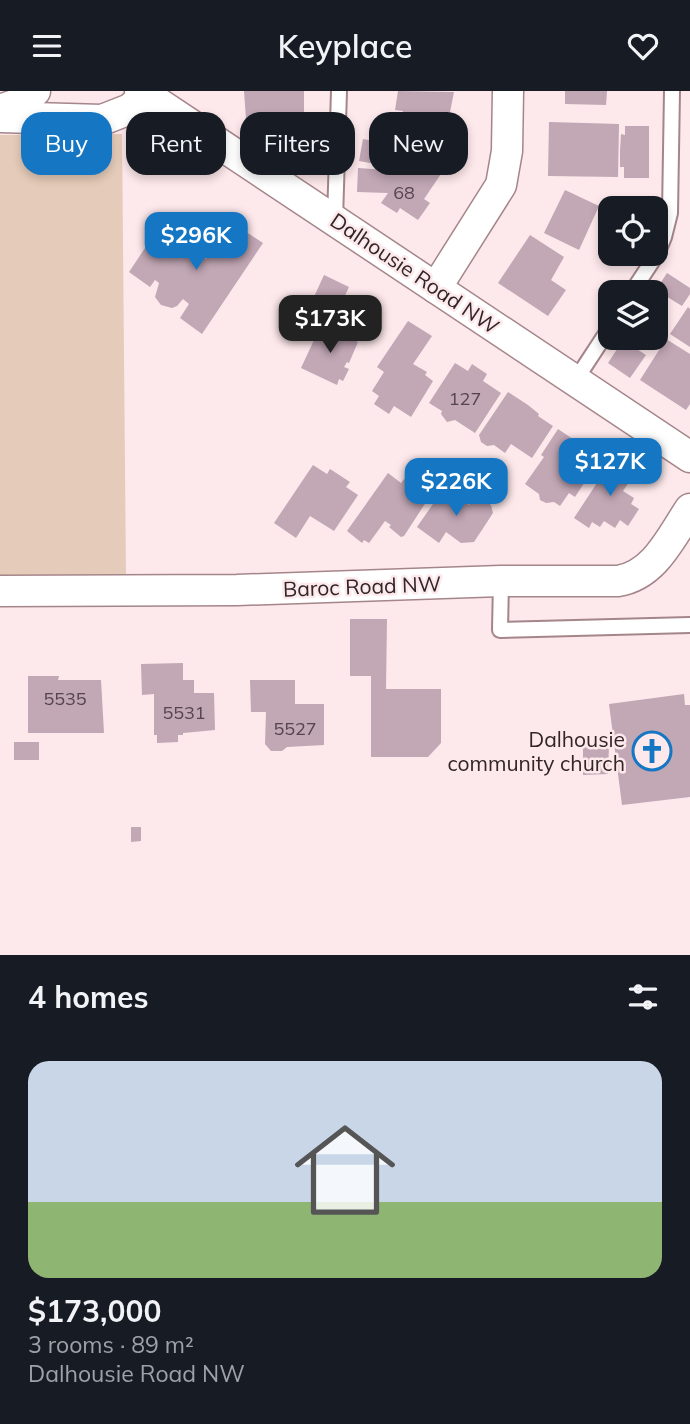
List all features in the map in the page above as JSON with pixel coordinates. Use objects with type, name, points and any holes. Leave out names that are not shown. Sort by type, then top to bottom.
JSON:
[{"type":"street","points":[[0,110],[23,102],[35,91]]},
{"type":"street","points":[[436,288],[501,185],[507,151],[508,91]]},
{"type":"street","points":[[0,117],[102,120],[130,109],[143,93]]},
{"type":"street","name":"Dalhousie Road NW","points":[[143,93],[690,457]]},
{"type":"street","name":"Baroc Road NW","points":[[0,591],[237,590],[500,581],[604,582],[629,579],[640,574],[657,558],[690,509]]},
{"type":"lane","points":[[335,219],[339,91]]},
{"type":"lane","points":[[640,280],[657,254],[670,213],[672,91]]},
{"type":"lane","points":[[575,381],[598,346]]},
{"type":"lane","points":[[500,581],[500,630],[690,625]]},
{"type":"shaded area","points":[[112,134],[122,134],[126,579],[0,579],[0,135],[21,135],[21,175],[112,175]]},
{"type":"building","points":[[244,91],[304,91],[304,112],[246,112]]},
{"type":"building","points":[[398,91],[454,92],[450,112],[395,110]]},
{"type":"building","points":[[565,91],[607,91],[606,105],[565,104]]},
{"type":"building","points":[[549,122],[619,124],[618,177],[548,176]]},
{"type":"building","points":[[625,126],[649,126],[649,178],[624,178],[624,167],[620,167],[620,151],[621,134],[625,135]]},
{"type":"building","points":[[363,139],[369,140],[369,163],[359,161]]},
{"type":"building","points":[[358,168],[369,169],[369,175],[440,175],[424,199],[430,203],[418,220],[400,208],[397,213],[381,203],[388,193],[357,192]]},
{"type":"building","points":[[565,190],[598,206],[579,250],[544,233]]},
{"type":"building","points":[[231,222],[263,243],[202,334],[180,318],[189,304],[183,299],[172,308],[161,305],[155,297],[159,283],[155,280],[150,287],[129,272],[159,227],[206,259]]},
{"type":"building","points":[[530,235],[564,257],[551,280],[566,290],[548,316],[498,283]]},
{"type":"building","points":[[667,273],[690,288],[690,294],[682,306],[668,297],[668,280],[662,280]]},
{"type":"building","points":[[324,275],[349,287],[337,313],[324,306],[319,315],[310,311]]},
{"type":"building","points":[[688,307],[690,309],[690,347],[670,334]]},
{"type":"building","points":[[408,321],[432,336],[413,364],[427,372],[425,375],[433,381],[411,417],[394,406],[389,414],[374,404],[379,396],[372,391],[384,372],[377,367]]},
{"type":"building","points":[[321,325],[358,342],[349,363],[344,367],[349,369],[343,381],[339,379],[337,385],[301,368]]},
{"type":"building","points":[[668,340],[690,354],[690,404],[686,410],[640,380],[659,350],[668,350]]},
{"type":"building","points":[[616,350],[638,350],[646,355],[630,378],[608,363]]},
{"type":"building","points":[[455,363],[468,371],[472,364],[487,374],[483,381],[501,393],[475,433],[455,420],[447,422],[441,414],[442,411],[429,403]]},
{"type":"building","points":[[508,392],[553,426],[532,458],[511,444],[505,453],[494,445],[487,446],[481,442],[479,435]]},
{"type":"building","points":[[558,429],[579,443],[570,457],[579,462],[583,456],[596,465],[575,497],[569,493],[560,506],[554,502],[546,503],[540,500],[539,494],[525,484],[544,457],[541,455]]},
{"type":"building","points":[[614,457],[636,472],[623,491],[634,498],[631,504],[639,509],[628,526],[620,520],[615,528],[604,521],[600,527],[592,522],[589,528],[574,518]]},
{"type":"building","points":[[313,465],[327,474],[330,469],[350,482],[346,487],[358,495],[334,531],[310,516],[296,538],[274,523]]},
{"type":"building","points":[[388,473],[401,483],[406,477],[430,496],[404,536],[401,537],[385,521],[369,543],[364,540],[362,543],[347,531]]},
{"type":"building","points":[[444,488],[469,505],[480,498],[491,505],[493,513],[474,542],[461,543],[446,532],[439,543],[417,527]]},
{"type":"building","points":[[350,619],[387,619],[386,689],[441,689],[441,743],[428,757],[371,757],[371,676],[350,676]]},
{"type":"building","points":[[183,663],[183,680],[194,680],[194,693],[214,693],[215,730],[183,733],[178,735],[178,742],[157,743],[157,735],[154,735],[154,694],[142,695],[141,664]]},
{"type":"building","points":[[28,676],[59,676],[58,680],[101,680],[104,733],[28,733]]},
{"type":"building","points":[[250,680],[295,680],[295,704],[324,704],[324,745],[287,747],[282,751],[271,751],[265,744],[266,712],[251,712]]},
{"type":"building","name":"Dalhousie community church","points":[[684,694],[685,705],[690,705],[690,797],[622,805],[609,704]]},
{"type":"building","points":[[14,742],[39,742],[39,760],[14,760]]},
{"type":"building","points":[[583,745],[609,746],[608,774],[583,775]]},
{"type":"building","points":[[131,827],[141,827],[141,841],[131,842]]},
{"type":"place","name":"Dalhousie community church","points":[[652,751]]}]
